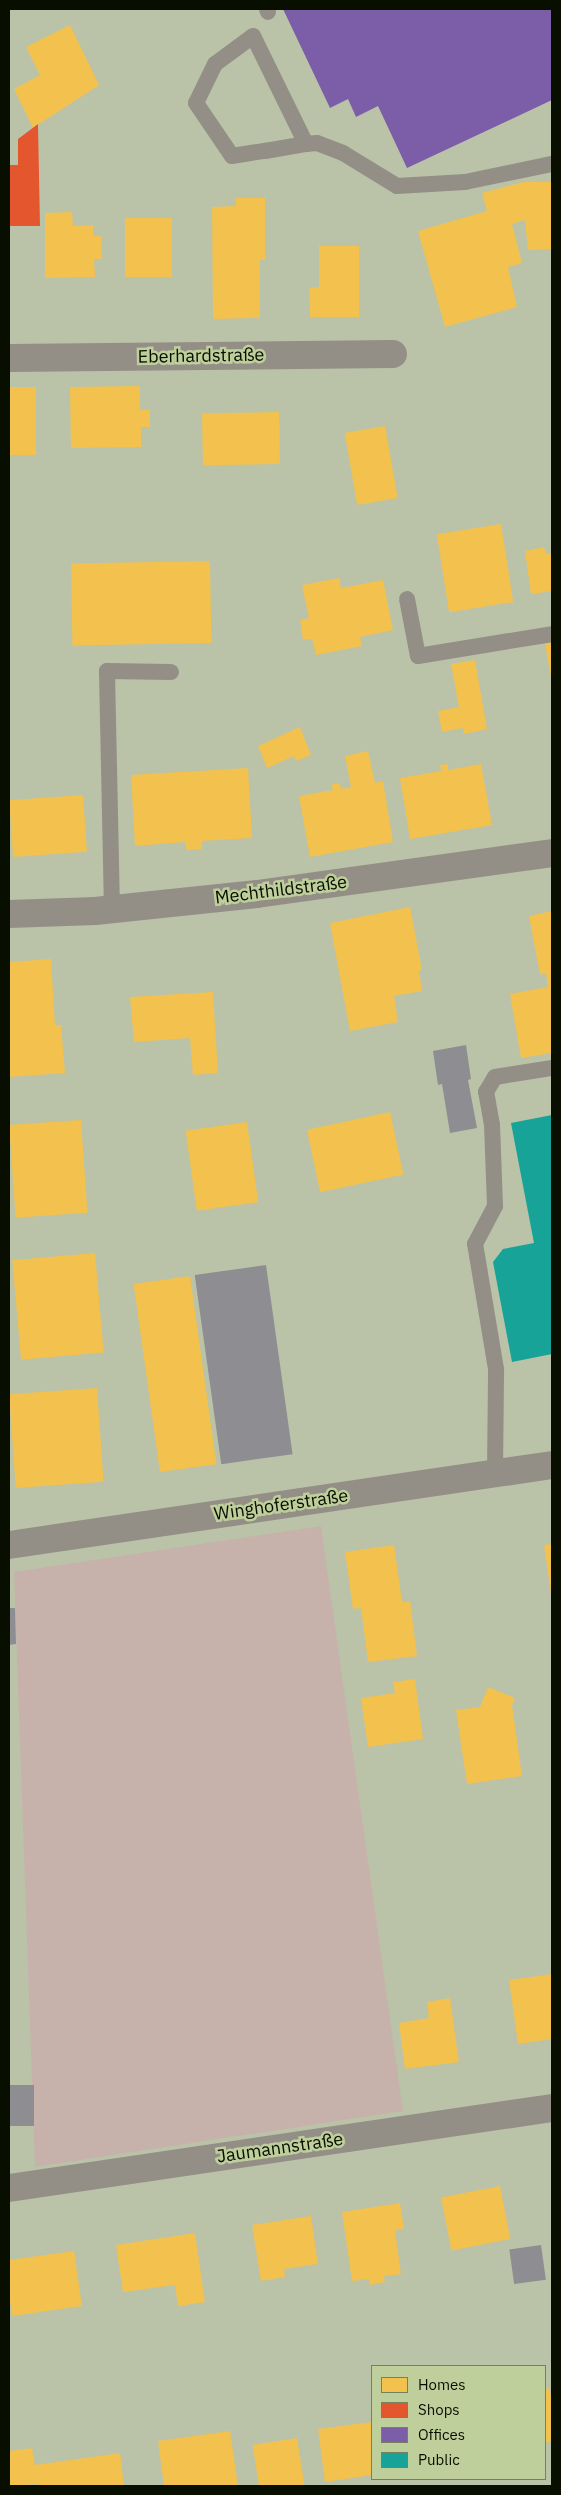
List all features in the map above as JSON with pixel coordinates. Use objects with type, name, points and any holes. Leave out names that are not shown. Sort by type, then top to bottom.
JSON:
[{"type":"street","name":"Eberhardstraße","points":[[9,358],[393,354]]},
{"type":"street","name":"Mechthildstraße","points":[[9,914],[112,910],[257,894],[552,853]]},
{"type":"street","name":"Winghoferstraße","points":[[9,1545],[552,1465]]},
{"type":"street","name":"Jaumannstraße","points":[[9,2188],[552,2108]]},
{"type":"lane","points":[[306,144],[253,36],[215,64],[196,103],[232,156],[316,143],[343,153],[397,186],[465,182],[552,164]]},
{"type":"lane","points":[[407,599],[418,656],[552,634]]},
{"type":"lane","points":[[112,910],[107,671],[171,672]]},
{"type":"lane","points":[[495,1473],[496,1369],[475,1244],[495,1206],[492,1125],[486,1092],[495,1077],[552,1068]]},
{"type":"shaded area","points":[[321,1526],[403,2111],[35,2167],[14,1572]]},
{"type":"building: Homes","points":[[70,25],[99,85],[33,128],[14,89],[40,75],[26,47]]},
{"type":"building: Homes","points":[[523,182],[552,182],[552,249],[528,250],[525,220],[512,224],[522,263],[508,267],[517,307],[445,327],[418,231],[487,211],[482,193]]},
{"type":"building: Homes","points":[[236,198],[265,198],[265,260],[260,260],[260,318],[213,319],[212,207],[236,206]]},
{"type":"building: Homes","points":[[72,212],[73,226],[93,225],[93,236],[101,236],[102,259],[94,259],[95,277],[45,278],[45,213]]},
{"type":"building: Homes","points":[[125,218],[172,218],[172,277],[125,277]]},
{"type":"building: Homes","points":[[319,246],[359,246],[359,317],[310,317],[309,288],[319,287]]},
{"type":"building: Homes","points":[[140,386],[140,410],[150,410],[150,427],[141,427],[141,447],[71,448],[70,387]]},
{"type":"building: Homes","points":[[9,387],[36,387],[36,455],[9,455]]},
{"type":"building: Homes","points":[[279,412],[280,464],[203,465],[202,413]]},
{"type":"building: Homes","points":[[385,426],[398,498],[357,505],[345,433]]},
{"type":"building: Homes","points":[[501,524],[513,602],[449,612],[437,534]]},
{"type":"building: Homes","points":[[544,547],[546,554],[552,553],[552,591],[531,594],[525,551]]},
{"type":"building: Homes","points":[[210,561],[211,643],[72,645],[71,563]]},
{"type":"building: Homes","points":[[339,578],[341,588],[383,580],[393,630],[360,637],[362,646],[316,655],[312,639],[303,640],[300,620],[309,618],[302,585]]},
{"type":"building: Homes","points":[[552,642],[552,677],[551,677],[545,644]]},
{"type":"building: Homes","points":[[475,660],[487,729],[464,734],[463,728],[442,732],[438,711],[459,707],[451,664]]},
{"type":"building: Homes","points":[[300,727],[311,755],[296,761],[294,756],[267,768],[258,746]]},
{"type":"building: Homes","points":[[368,751],[375,783],[383,781],[393,842],[310,857],[299,796],[333,790],[332,784],[340,783],[341,789],[351,787],[345,756]]},
{"type":"building: Homes","points":[[448,764],[448,770],[481,764],[492,825],[410,839],[400,778],[441,771],[440,765]]},
{"type":"building: Homes","points":[[248,768],[252,838],[202,841],[202,849],[186,850],[185,842],[135,846],[131,775]]},
{"type":"building: Homes","points":[[83,795],[87,852],[13,857],[9,800]]},
{"type":"building: Homes","points":[[410,907],[422,970],[419,970],[422,991],[394,996],[398,1022],[350,1031],[330,923]]},
{"type":"building: Homes","points":[[552,911],[552,1053],[521,1058],[510,994],[548,987],[546,974],[540,974],[529,916]]},
{"type":"building: Homes","points":[[51,959],[55,1025],[61,1025],[65,1073],[9,1077],[9,962]]},
{"type":"building: Homes","points":[[213,992],[218,1073],[193,1075],[190,1038],[134,1042],[130,997]]},
{"type":"building: Homes","points":[[390,1112],[403,1175],[320,1192],[307,1130]]},
{"type":"building: Homes","points":[[81,1120],[87,1213],[16,1218],[9,1125]]},
{"type":"building: Homes","points":[[247,1122],[258,1202],[197,1211],[186,1131]]},
{"type":"building: Homes","points":[[95,1253],[104,1353],[21,1360],[12,1260]]},
{"type":"building: Homes","points":[[190,1276],[216,1464],[160,1472],[134,1284]]},
{"type":"building: Homes","points":[[97,1388],[104,1482],[16,1488],[9,1394]]},
{"type":"building: Homes","points":[[552,1544],[552,1593],[551,1593],[544,1545]]},
{"type":"building: Homes","points":[[394,1545],[402,1602],[410,1601],[417,1656],[368,1662],[361,1608],[353,1609],[345,1552]]},
{"type":"building: Homes","points":[[415,1679],[423,1739],[368,1747],[361,1698],[395,1693],[393,1682]]},
{"type":"building: Homes","points":[[488,1687],[515,1698],[512,1705],[522,1776],[467,1784],[456,1710],[480,1707]]},
{"type":"building: Homes","points":[[552,1974],[552,2039],[518,2044],[509,1980]]},
{"type":"building: Homes","points":[[450,1998],[459,2062],[405,2069],[399,2023],[429,2018],[427,2002]]},
{"type":"building: Homes","points":[[500,2186],[510,2239],[451,2250],[441,2197]]},
{"type":"building: Homes","points":[[400,2203],[404,2229],[395,2230],[401,2274],[384,2276],[385,2282],[370,2285],[369,2279],[352,2281],[342,2212]]},
{"type":"building: Homes","points":[[311,2216],[318,2264],[284,2269],[285,2277],[261,2281],[252,2225]]},
{"type":"building: Homes","points":[[195,2233],[205,2302],[178,2306],[175,2285],[123,2292],[116,2245]]},
{"type":"building: Homes","points":[[74,2251],[82,2306],[12,2316],[9,2293],[9,2260]]},
{"type":"building: Homes","points":[[549,2388],[552,2402],[552,2441],[546,2443],[546,2389]]},
{"type":"building: Homes","points":[[371,2422],[371,2475],[325,2482],[318,2429]]},
{"type":"building: Homes","points":[[230,2431],[238,2486],[164,2486],[158,2441]]},
{"type":"building: Homes","points":[[297,2438],[304,2484],[259,2486],[253,2445]]},
{"type":"building: Homes","points":[[32,2448],[35,2465],[120,2453],[124,2486],[38,2486],[37,2484],[9,2486],[9,2451]]},
{"type":"building: Shops","points":[[38,124],[40,226],[9,226],[9,165],[18,165],[18,139]]},
{"type":"building: Offices","points":[[283,9],[552,9],[552,100],[407,168],[378,106],[356,117],[348,99],[330,108]]},
{"type":"building: Public","points":[[552,1115],[552,1354],[512,1362],[493,1262],[503,1249],[534,1243],[511,1123]]},
{"type":"building: Industry","points":[[466,1045],[471,1079],[468,1080],[477,1128],[450,1133],[442,1084],[438,1085],[433,1051]]},
{"type":"building: Industry","points":[[266,1265],[293,1454],[221,1464],[195,1275]]},
{"type":"building: Industry","points":[[9,1608],[15,1608],[16,1644],[9,1645]]},
{"type":"building: Industry","points":[[9,2085],[34,2085],[34,2126],[9,2126]]},
{"type":"building: Industry","points":[[541,2245],[546,2280],[514,2284],[509,2249]]}]
